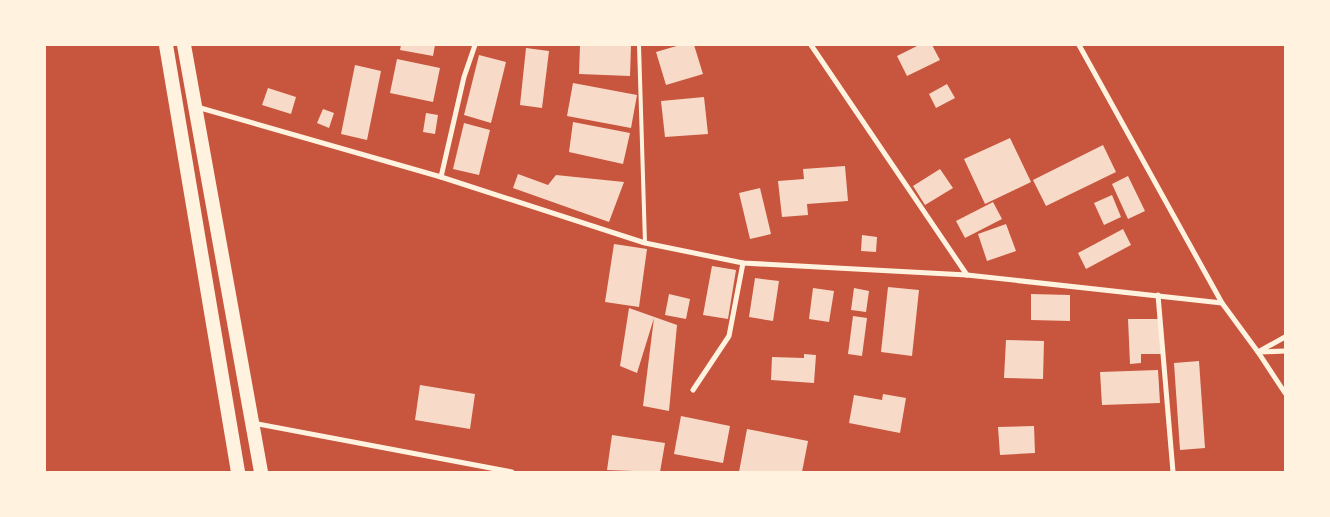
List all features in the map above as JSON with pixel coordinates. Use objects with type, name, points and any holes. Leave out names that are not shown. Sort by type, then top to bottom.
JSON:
[{"type":"highway","points":[[166,45],[238,472]]},
{"type":"highway","points":[[184,45],[261,472]]},
{"type":"street","points":[[441,177],[464,77],[475,45]]},
{"type":"street","points":[[811,45],[967,275]]},
{"type":"street","points":[[1079,45],[1084,48],[1222,303],[1285,393]]},
{"type":"street","points":[[196,106],[441,177],[645,243],[743,263],[967,275],[1222,303]]},
{"type":"street","points":[[693,390],[729,336],[743,263]]},
{"type":"street","points":[[1158,295],[1173,472]]},
{"type":"street","points":[[1258,352],[1285,337]]},
{"type":"street","points":[[1258,352],[1285,351]]},
{"type":"street","points":[[252,423],[511,472]]},
{"type":"lane","points":[[639,45],[645,243]]},
{"type":"building","points":[[401,45],[435,45],[433,56],[400,50]]},
{"type":"building","points":[[580,45],[631,45],[630,76],[579,74]]},
{"type":"building","points":[[680,45],[694,45],[703,74],[666,85],[656,52]]},
{"type":"building","points":[[919,45],[932,45],[940,60],[907,76],[897,56]]},
{"type":"building","points":[[526,48],[549,51],[542,108],[520,105]]},
{"type":"building","points":[[479,55],[506,62],[491,123],[464,115]]},
{"type":"building","points":[[397,59],[440,68],[433,102],[390,93]]},
{"type":"building","points":[[355,65],[381,71],[367,140],[341,134]]},
{"type":"building","points":[[573,83],[637,95],[631,128],[567,116]]},
{"type":"building","points":[[947,84],[955,98],[936,108],[929,94]]},
{"type":"building","points":[[268,88],[296,97],[291,114],[262,105]]},
{"type":"building","points":[[704,97],[708,134],[665,137],[661,101]]},
{"type":"building","points":[[323,109],[334,113],[329,128],[317,123]]},
{"type":"building","points":[[426,113],[438,115],[435,134],[423,132]]},
{"type":"building","points":[[573,122],[630,133],[623,164],[569,152]]},
{"type":"building","points":[[464,123],[490,130],[479,175],[453,169]]},
{"type":"building","points":[[1010,138],[1031,182],[985,204],[964,159]]},
{"type":"building","points":[[1103,145],[1116,172],[1046,206],[1033,180]]},
{"type":"building","points":[[845,166],[848,201],[807,204],[808,215],[782,217],[778,181],[804,179],[803,169]]},
{"type":"building","points":[[940,169],[953,188],[925,205],[913,186]]},
{"type":"building","points":[[518,174],[548,185],[556,175],[624,182],[609,222],[513,188]]},
{"type":"building","points":[[1128,176],[1145,211],[1128,219],[1112,184]]},
{"type":"building","points":[[760,188],[771,234],[750,239],[739,193]]},
{"type":"building","points":[[1112,195],[1121,217],[1104,225],[1094,203]]},
{"type":"building","points":[[993,202],[1002,219],[965,238],[956,221]]},
{"type":"building","points":[[1006,224],[1016,251],[987,261],[978,234]]},
{"type":"building","points":[[1123,229],[1131,245],[1086,269],[1078,253]]},
{"type":"building","points":[[862,235],[877,237],[876,252],[861,251]]},
{"type":"building","points":[[614,244],[647,249],[639,307],[605,302]]},
{"type":"building","points":[[712,266],[736,270],[728,319],[703,315]]},
{"type":"building","points":[[755,278],[779,281],[773,321],[749,317]]},
{"type":"building","points":[[888,287],[919,290],[912,356],[881,352]]},
{"type":"building","points":[[813,288],[834,291],[829,322],[809,319]]},
{"type":"building","points":[[854,288],[869,291],[866,312],[851,310]]},
{"type":"building","points":[[669,294],[690,299],[686,319],[665,315]]},
{"type":"building","points":[[1031,294],[1070,295],[1070,321],[1031,320]]},
{"type":"building","points":[[629,308],[677,325],[669,411],[643,406],[654,318],[637,373],[620,366]]},
{"type":"building","points":[[853,316],[867,318],[862,356],[848,354]]},
{"type":"building","points":[[1128,319],[1160,319],[1161,354],[1141,354],[1141,363],[1130,364]]},
{"type":"building","points":[[1006,340],[1044,341],[1043,379],[1004,378]]},
{"type":"building","points":[[804,354],[816,355],[814,383],[771,380],[772,357],[804,358]]},
{"type":"building","points":[[1199,361],[1205,448],[1180,450],[1174,363]]},
{"type":"building","points":[[1158,370],[1160,403],[1102,405],[1100,372]]},
{"type":"building","points":[[420,385],[475,394],[470,429],[415,420]]},
{"type":"building","points":[[883,394],[906,398],[900,433],[849,423],[854,395],[882,400]]},
{"type":"building","points":[[681,416],[730,426],[723,463],[674,454]]},
{"type":"building","points":[[1034,426],[1035,453],[1000,455],[998,427]]},
{"type":"building","points":[[747,429],[808,441],[802,472],[739,472]]},
{"type":"building","points":[[612,435],[665,443],[660,472],[607,470]]}]
